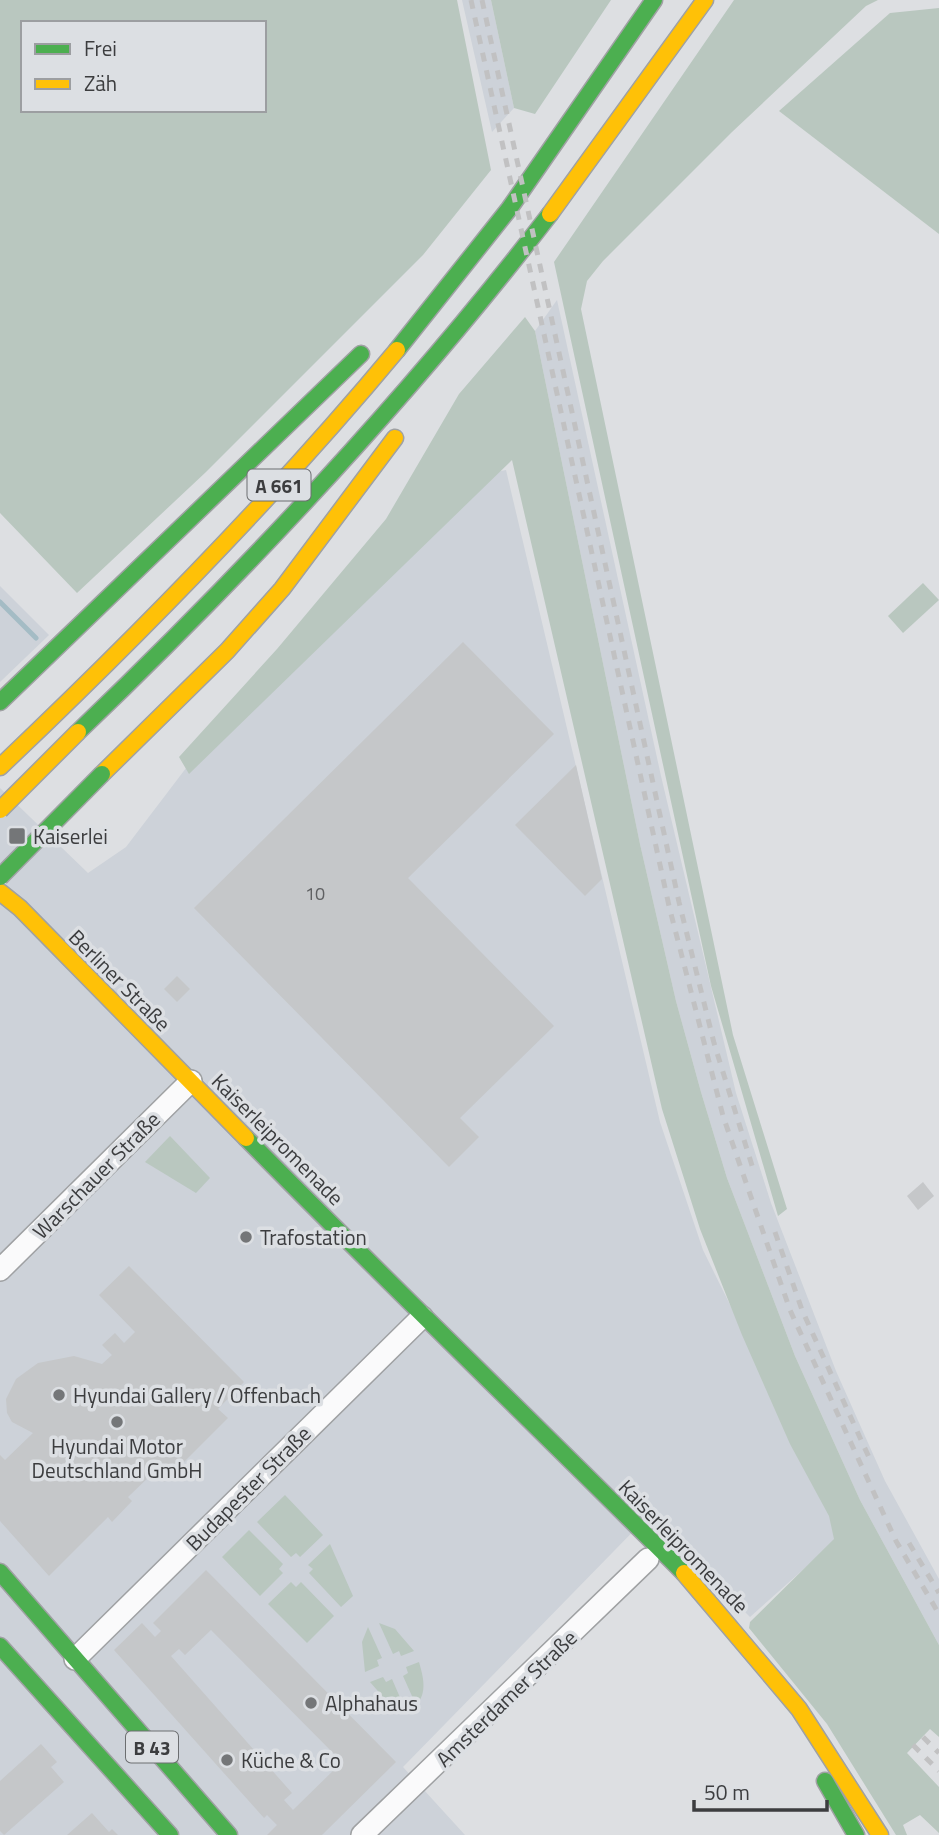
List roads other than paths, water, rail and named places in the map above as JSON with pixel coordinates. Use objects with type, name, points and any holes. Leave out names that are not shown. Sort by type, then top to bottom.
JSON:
[{"type":"main road","name":"A 661","points":[[0,767],[55,715],[266,501],[486,239],[654,0]]},
{"type":"main road","name":"A 661","points":[[0,810],[181,634],[387,415],[513,262],[622,119],[705,0]]},
{"type":"main road","name":"A 661","points":[[416,299],[486,239]]},
{"type":"main road","name":"A 661","points":[[448,368],[513,262]]},
{"type":"main road","name":"A 661","points":[[0,702],[369,347]]},
{"type":"main road","name":"A 661","points":[[0,879],[227,651],[282,589],[408,420]]},
{"type":"main road","name":"Berliner Straße","points":[[0,879],[20,908]]},
{"type":"main road","name":"Berliner Straße","points":[[0,892],[20,908],[191,1081]]},
{"type":"main road","name":"Kaiserleipromenade","points":[[191,1081],[422,1317],[444,1350],[749,1645],[799,1709],[880,1835]]},
{"type":"main road","name":"Kaiserleipromenade","points":[[654,1553],[751,1679]]},
{"type":"main road","name":"B 43","points":[[0,1572],[63,1669],[229,1835]]},
{"type":"main road","name":"B 43","points":[[0,1646],[170,1835]]},
{"type":"main road","points":[[23,1672],[36,1676],[63,1669]]},
{"type":"main road","points":[[810,1757],[856,1835]]},
{"type":"street","name":"Warschauer Straße","points":[[0,1270],[191,1081]]},
{"type":"street","name":"Budapester Straße","points":[[63,1669],[422,1317]]},
{"type":"street","name":"Amsterdamer Straße","points":[[362,1835],[654,1553]]},
{"type":"waterway","points":[[0,602],[36,638]]},
{"type":"railway","points":[[471,0],[669,906],[723,1116],[790,1310],[896,1541],[939,1614]]},
{"type":"railway","points":[[482,0],[679,902],[714,1043],[754,1172]]},
{"type":"railway","points":[[775,1232],[802,1310],[872,1464]]},
{"type":"railway","points":[[909,1543],[939,1593]]},
{"type":"railway","points":[[923,1737],[939,1753]]},
{"type":"railway","points":[[913,1745],[939,1771]]},
{"type":"place","name":"Kaiserlei","points":[[17,836]]},
{"type":"place","name":"Trafostation","points":[[246,1237]]},
{"type":"place","name":"Hyundai Gallery / Offenbach","points":[[59,1395]]},
{"type":"place","name":"Hyundai Motor Deutschland GmbH","points":[[117,1422]]},
{"type":"place","name":"Alphahaus","points":[[311,1703]]},
{"type":"place","name":"Küche & Co","points":[[227,1760]]}]
